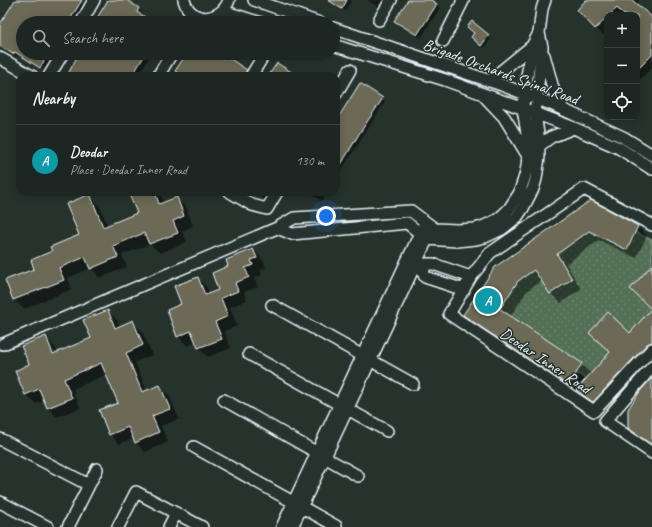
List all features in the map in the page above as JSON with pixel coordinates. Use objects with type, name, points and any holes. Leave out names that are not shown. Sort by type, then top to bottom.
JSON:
[{"type":"street","points":[[84,16],[94,0]]},
{"type":"street","points":[[184,0],[192,16]]},
{"type":"street","points":[[217,16],[223,11],[229,0]]},
{"type":"street","points":[[254,0],[300,16]]},
{"type":"street","points":[[379,20],[391,0]]},
{"type":"street","points":[[443,40],[463,1],[462,0]]},
{"type":"street","points":[[3,344],[277,228],[294,218],[411,211],[435,229],[458,230],[489,224],[503,215],[511,206],[525,176],[528,156],[528,136],[523,109],[524,94],[537,46],[542,9],[545,0]]},
{"type":"street","points":[[223,11],[239,16]]},
{"type":"street","name":"Brigade Orchards Spinal Road","points":[[340,30],[536,98],[623,137],[652,155]]},
{"type":"street","points":[[490,81],[537,46]]},
{"type":"street","points":[[277,228],[292,234],[407,223],[424,236],[457,241],[476,239],[494,233],[510,223],[523,208],[533,189],[538,168],[539,146],[535,113],[537,46]]},
{"type":"street","points":[[537,46],[554,92],[563,109]]},
{"type":"street","name":"Brigade Orchards Spinal Road","points":[[340,47],[445,80],[574,128],[619,148],[652,169]]},
{"type":"street","points":[[0,58],[25,72]]},
{"type":"street","points":[[51,72],[59,60]]},
{"type":"street","points":[[160,72],[168,60]]},
{"type":"street","points":[[253,72],[261,60]]},
{"type":"street","points":[[340,87],[350,70]]},
{"type":"street","points":[[482,94],[504,117],[528,156]]},
{"type":"street","points":[[539,146],[550,137],[574,128]]},
{"type":"street","name":"Deodar Inner Road","points":[[652,225],[584,189],[490,253],[471,277],[449,314],[594,411],[652,348]]},
{"type":"street","points":[[236,196],[252,206],[267,209],[275,196]]},
{"type":"street","points":[[282,527],[297,504],[321,455],[429,225]]},
{"type":"street","points":[[464,290],[425,277],[423,272],[426,264],[433,264],[471,277]]},
{"type":"street","points":[[272,305],[413,384]]},
{"type":"street","points":[[249,354],[387,430]]},
{"type":"street","points":[[652,366],[605,421],[652,453]]},
{"type":"street","points":[[224,400],[358,476]]},
{"type":"street","points":[[0,439],[89,485]]},
{"type":"street","points":[[194,447],[336,526]]},
{"type":"street","points":[[68,527],[97,470]]},
{"type":"street","points":[[118,527],[136,492],[202,527]]},
{"type":"street","points":[[0,502],[48,527]]},
{"type":"street","points":[[292,527],[297,504]]},
{"type":"street","points":[[170,527],[176,513]]},
{"type":"green space","points":[[589,231],[635,232],[652,240],[652,271],[649,268],[630,289],[652,309],[625,338],[617,330],[621,324],[608,312],[589,333],[602,345],[617,344],[586,379],[576,373],[581,364],[494,317],[518,281],[534,270],[550,294],[572,279],[563,263],[555,268],[549,261]]},
{"type":"building","points":[[15,0],[82,0],[72,16],[16,16],[16,53],[13,54],[0,46],[0,24]]},
{"type":"building","points":[[108,0],[127,0],[139,8],[137,12],[144,16],[98,16]]},
{"type":"building","points":[[328,0],[347,0],[342,9]]},
{"type":"building","points":[[408,0],[431,0],[437,4],[417,35],[394,21]]},
{"type":"building","points":[[586,0],[632,0],[652,17],[652,55],[640,67],[640,12],[621,12],[617,8],[613,12],[604,12],[604,21],[595,29],[577,10]]},
{"type":"building","points":[[472,21],[489,35],[481,46],[471,37],[474,33],[467,27]]},
{"type":"building","points":[[28,60],[45,60],[40,68]]},
{"type":"building","points":[[75,60],[142,60],[134,72],[69,72]]},
{"type":"building","points":[[182,60],[232,60],[247,70],[246,72],[175,71]]},
{"type":"building","points":[[277,63],[292,72],[271,72]]},
{"type":"building","points":[[360,83],[383,98],[340,166],[340,115]]},
{"type":"building","points":[[85,196],[91,196],[103,227],[137,213],[130,196],[156,196],[159,204],[177,197],[184,216],[173,221],[178,233],[149,244],[144,233],[113,246],[118,257],[90,269],[85,257],[59,268],[64,280],[13,300],[5,280],[34,269],[31,260],[52,251],[50,247],[79,235],[66,204]]},
{"type":"building","points":[[591,200],[638,226],[627,250],[589,231],[557,254],[572,279],[550,294],[534,270],[518,281],[500,309],[582,363],[569,386],[463,315],[495,267]]},
{"type":"building","points":[[253,249],[257,258],[251,260],[253,265],[245,268],[249,277],[235,283],[238,291],[221,298],[228,316],[215,322],[222,339],[198,348],[191,331],[177,337],[167,310],[181,304],[174,286],[198,277],[205,295],[218,290],[212,273],[228,266],[226,260]]},
{"type":"building","points":[[652,265],[652,342],[647,344],[593,402],[576,390],[610,352],[589,333],[608,312],[630,333],[651,309],[630,289]]},
{"type":"building","points":[[108,310],[115,328],[133,320],[143,345],[126,353],[142,392],[160,385],[170,409],[152,416],[159,432],[135,443],[128,427],[109,435],[99,410],[118,403],[101,363],[64,379],[72,398],[47,408],[39,389],[25,395],[15,371],[29,364],[21,346],[46,336],[53,354],[91,338],[83,320]]},
{"type":"building","points":[[652,378],[652,445],[628,428],[628,409],[641,390]]},
{"type":"place","name":"Deodar","points":[[488,301]]}]
